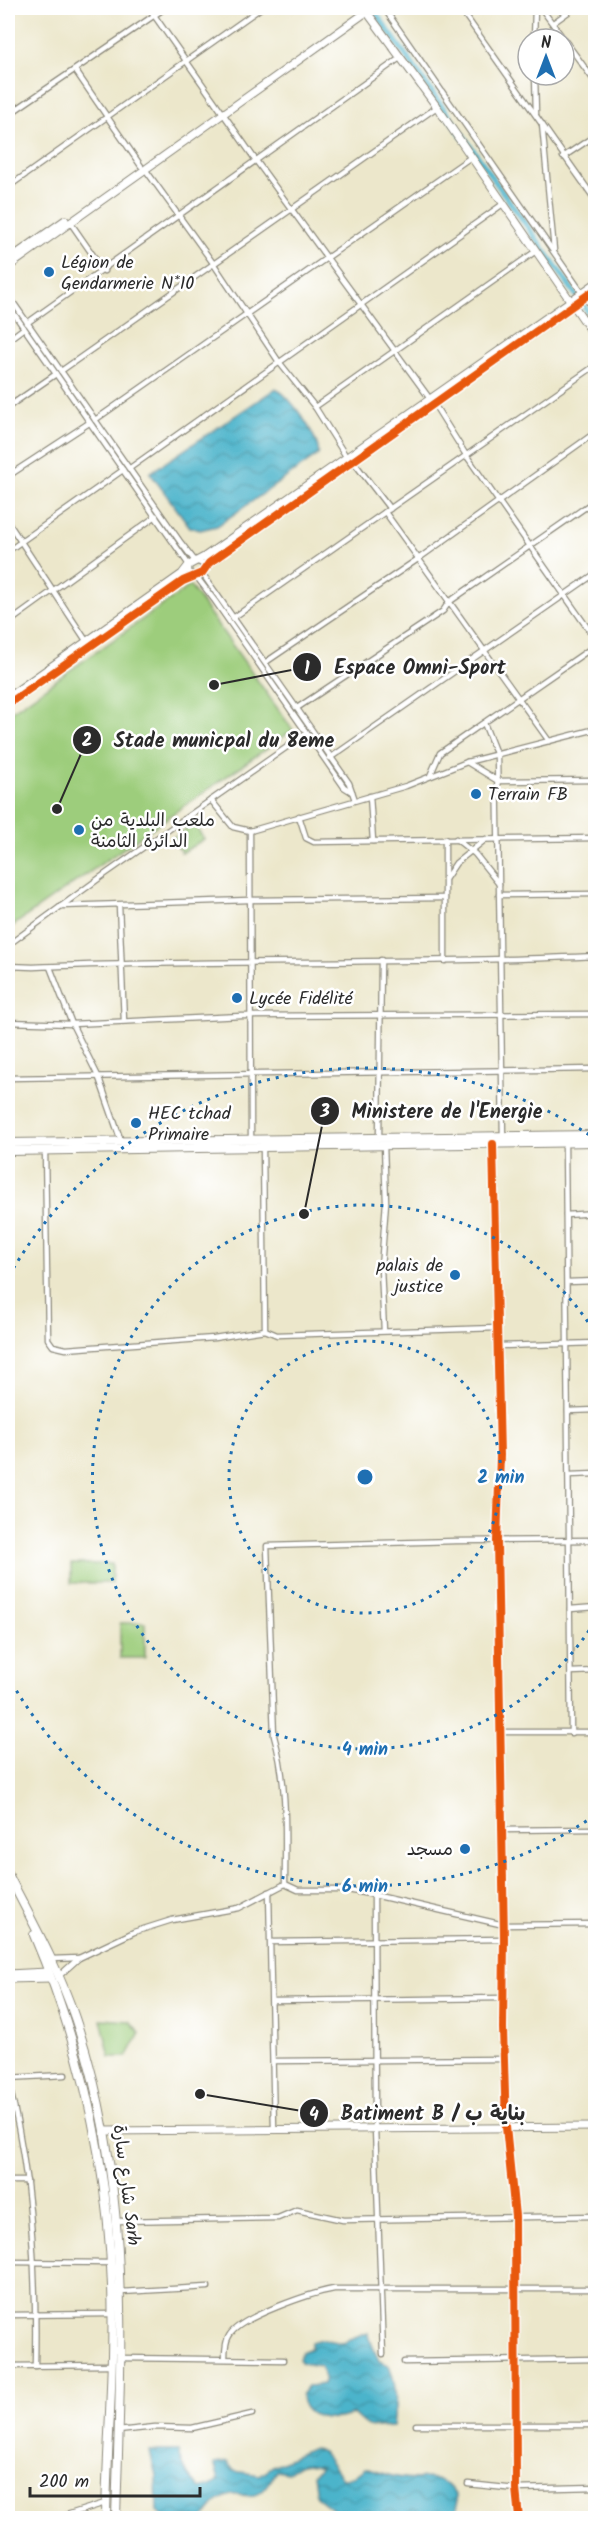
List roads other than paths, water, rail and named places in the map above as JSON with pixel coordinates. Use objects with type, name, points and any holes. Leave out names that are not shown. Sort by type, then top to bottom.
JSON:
[{"type":"highway","name":"شارع سارة Sarh","points":[[8,1874],[60,1976],[90,2067],[104,2131],[118,2221],[121,2292],[116,2518]]},
{"type":"highway","name":"شارع سارة Sarh","points":[[8,1881],[30,1924],[72,2041],[90,2110],[104,2186],[111,2263],[112,2314],[106,2518]]},
{"type":"main road","points":[[8,1143],[382,1142],[503,1140],[596,1135]]},
{"type":"main road","points":[[8,1150],[251,1143],[263,1147],[382,1142],[492,1144],[503,1140],[596,1142]]},
{"type":"street","points":[[149,8],[257,162],[293,208],[432,402],[596,642],[520,699],[440,753],[430,776]]},
{"type":"street","points":[[8,115],[165,8]]},
{"type":"street","points":[[8,187],[261,8]]},
{"type":"street","points":[[384,8],[554,253],[596,338]]},
{"type":"street","points":[[460,8],[596,201]]},
{"type":"street","points":[[535,27],[536,8]]},
{"type":"street","points":[[541,8],[596,83]]},
{"type":"street","points":[[553,23],[574,8]]},
{"type":"street","points":[[8,260],[143,168],[367,9],[536,251],[577,299],[596,313]]},
{"type":"street","points":[[8,340],[400,58]]},
{"type":"street","points":[[75,70],[107,118],[213,263],[279,362],[315,407],[387,510],[418,559],[549,741]]},
{"type":"street","points":[[535,87],[536,116]]},
{"type":"street","points":[[8,407],[437,107]]},
{"type":"street","points":[[542,124],[554,253]]},
{"type":"street","points":[[563,157],[596,135]]},
{"type":"street","points":[[95,420],[327,256],[471,158]]},
{"type":"street","points":[[8,267],[143,168]]},
{"type":"street","points":[[130,468],[503,204]]},
{"type":"street","points":[[70,222],[104,271]]},
{"type":"street","points":[[315,407],[536,251]]},
{"type":"street","points":[[8,704],[182,574],[192,563],[350,459],[577,299],[596,283]]},
{"type":"street","points":[[577,299],[596,290]]},
{"type":"street","points":[[8,295],[26,326],[130,468],[192,563]]},
{"type":"street","points":[[8,305],[26,326]]},
{"type":"street","points":[[233,618],[596,365]]},
{"type":"street","points":[[58,372],[89,423],[156,516],[192,563],[202,564],[199,574]]},
{"type":"street","points":[[8,476],[89,423]]},
{"type":"street","points":[[266,662],[418,559],[596,432]]},
{"type":"street","points":[[8,697],[183,580],[199,574],[209,563],[350,459]]},
{"type":"street","points":[[8,551],[123,470]]},
{"type":"street","points":[[297,708],[443,611],[449,602],[596,500]]},
{"type":"street","points":[[8,624],[156,516]]},
{"type":"street","points":[[8,522],[22,540],[88,644]]},
{"type":"street","points":[[192,563],[189,572],[199,574],[266,662],[331,758],[355,800]]},
{"type":"street","points":[[326,761],[596,573]]},
{"type":"street","points":[[199,574],[344,787],[352,792]]},
{"type":"street","points":[[484,723],[497,756],[503,1140]]},
{"type":"street","points":[[211,800],[233,827],[250,831],[370,796],[467,762],[596,729]]},
{"type":"street","points":[[8,945],[312,730]]},
{"type":"street","points":[[467,762],[498,781],[596,780]]},
{"type":"street","points":[[370,796],[373,841]]},
{"type":"street","points":[[299,816],[305,836],[312,842],[596,838]]},
{"type":"street","points":[[250,831],[251,1143]]},
{"type":"street","points":[[444,839],[445,961]]},
{"type":"street","points":[[456,839],[470,850],[499,884]]},
{"type":"street","points":[[445,883],[456,863],[486,839]]},
{"type":"street","points":[[500,896],[596,894]]},
{"type":"street","points":[[61,906],[249,900],[445,898]]},
{"type":"street","points":[[119,905],[124,1021]]},
{"type":"street","points":[[8,966],[50,967],[250,961],[500,961],[596,956]]},
{"type":"street","points":[[381,960],[380,1073],[386,1202],[381,1268],[384,1331]]},
{"type":"street","points":[[50,967],[72,1024],[99,1078],[121,1141]]},
{"type":"street","points":[[8,1022],[72,1024],[250,1016],[596,1014]]},
{"type":"street","points":[[8,1078],[596,1069]]},
{"type":"street","points":[[565,1143],[571,1733]]},
{"type":"street","points":[[492,1144],[500,1455],[497,1541],[504,1925],[503,1998],[506,2127],[515,2216],[516,2488],[519,2518]]},
{"type":"street","points":[[263,1147],[265,1330]]},
{"type":"street","points":[[45,1150],[48,1339],[53,1346],[66,1349],[188,1341],[265,1330],[277,1335],[497,1328]]},
{"type":"street","points":[[566,1215],[596,1213]]},
{"type":"street","points":[[567,1282],[596,1281]]},
{"type":"street","points":[[497,1346],[596,1343]]},
{"type":"street","points":[[568,1411],[596,1410]]},
{"type":"street","points":[[569,1475],[596,1474]]},
{"type":"street","points":[[285,1884],[285,1800],[282,1763],[274,1736],[267,1546],[596,1540]]},
{"type":"street","points":[[570,1608],[596,1607]]},
{"type":"street","points":[[571,1672],[596,1671]]},
{"type":"street","points":[[500,1732],[596,1732]]},
{"type":"street","points":[[501,1830],[596,1829]]},
{"type":"street","points":[[60,1976],[79,1958],[134,1932],[172,1920],[239,1908],[285,1884]]},
{"type":"street","points":[[285,1884],[298,1890],[348,1890],[504,1925],[596,1924]]},
{"type":"street","points":[[269,1892],[274,2129]]},
{"type":"street","points":[[374,1895],[375,2128],[383,2354]]},
{"type":"street","points":[[271,1942],[504,1938]]},
{"type":"street","points":[[52,1959],[79,1958]]},
{"type":"street","points":[[8,1974],[48,1975]]},
{"type":"street","points":[[8,1979],[48,1975]]},
{"type":"street","points":[[273,2001],[503,1998]]},
{"type":"street","points":[[274,2061],[505,2059]]},
{"type":"street","points":[[35,2366],[34,2262],[27,2181],[18,2122],[8,2080],[65,2075]]},
{"type":"street","points":[[104,2131],[596,2127]]},
{"type":"street","points":[[8,2181],[27,2181]]},
{"type":"street","points":[[118,2221],[276,2218],[297,2210],[343,2220],[596,2216]]},
{"type":"street","points":[[8,2262],[111,2263]]},
{"type":"street","points":[[121,2292],[208,2287]]},
{"type":"street","points":[[225,2358],[229,2334],[246,2321],[320,2291],[348,2287],[596,2289]]},
{"type":"street","points":[[8,2314],[112,2314]]},
{"type":"street","points":[[121,2358],[283,2360]]},
{"type":"street","points":[[404,2362],[596,2359]]},
{"type":"street","points":[[8,2366],[111,2365]]},
{"type":"street","points":[[118,2431],[155,2427],[192,2428],[252,2414]]},
{"type":"street","points":[[416,2425],[596,2425]]},
{"type":"street","points":[[468,2484],[516,2488],[596,2487]]},
{"type":"street","points":[[57,2518],[106,2503]]},
{"type":"water","points":[[275,389],[288,398],[303,418],[315,440],[318,455],[217,526],[200,530],[190,527],[150,473]]},
{"type":"water","points":[[368,2333],[379,2361],[389,2365],[392,2373],[395,2396],[393,2426],[370,2427],[353,2414],[338,2418],[313,2415],[303,2404],[301,2395],[307,2387],[323,2384],[325,2378],[320,2366],[302,2363],[299,2359],[302,2352],[311,2348],[311,2342],[321,2339],[342,2343]]},
{"type":"water","points":[[313,2448],[322,2452],[342,2478],[353,2477],[365,2468],[402,2478],[438,2479],[444,2482],[456,2496],[457,2518],[344,2518],[316,2496],[313,2474],[321,2467],[312,2464],[299,2465],[287,2473],[276,2471],[260,2492],[248,2496],[228,2496],[217,2503],[203,2518],[167,2518],[157,2511],[156,2476],[150,2451],[179,2451],[187,2472],[202,2488],[211,2486],[219,2479],[214,2464],[227,2462],[234,2471],[260,2475],[273,2466]]},
{"type":"waterway","points":[[372,8],[596,323]]},
{"type":"place","name":"Légion de Gendarmerie N*10","points":[[49,272]]},
{"type":"place","name":"Espace Omni-Sport","points":[[214,685]]},
{"type":"place","name":"Terrain FB","points":[[476,794]]},
{"type":"place","name":"Stade municpal du 8eme","points":[[57,809]]},
{"type":"place","name":"ملعب البلدية من الدائرة الثامنة","points":[[79,830]]},
{"type":"place","name":"Lycée Fidélité","points":[[237,998]]},
{"type":"place","name":"HEC tchad Primaire","points":[[136,1123]]},
{"type":"place","name":"Ministere de l'Energie","points":[[304,1214]]},
{"type":"place","name":"palais de justice","points":[[455,1275]]},
{"type":"place","name":"مسجد","points":[[465,1849]]},
{"type":"place","name":"Batiment B / بناية ب","points":[[200,2094]]}]
